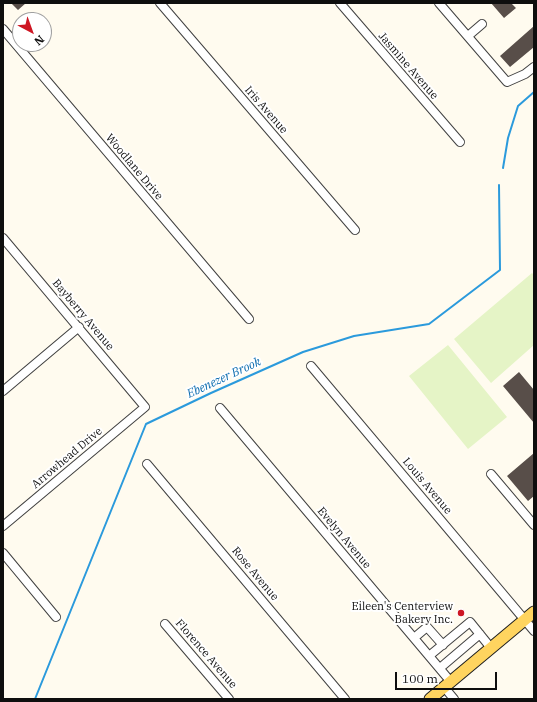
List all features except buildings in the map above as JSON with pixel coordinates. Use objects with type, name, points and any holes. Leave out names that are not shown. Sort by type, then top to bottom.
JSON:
[{"type":"main road","points":[[430,699],[534,612]]},
{"type":"street","name":"Iris Avenue","points":[[160,3],[355,230]]},
{"type":"street","name":"Jasmine Avenue","points":[[340,3],[460,142]]},
{"type":"street","points":[[439,3],[507,82],[525,74],[534,67]]},
{"type":"street","points":[[468,36],[482,24]]},
{"type":"street","name":"Woodlane Drive","points":[[3,29],[249,319]]},
{"type":"street","name":"Bayberry Avenue","points":[[3,238],[146,407]]},
{"type":"street","points":[[3,390],[79,327]]},
{"type":"street","name":"Louis Avenue","points":[[311,366],[534,631]]},
{"type":"street","name":"Arrowhead Drive","points":[[3,526],[146,407]]},
{"type":"street","name":"Evelyn Avenue","points":[[220,408],[440,668],[454,699]]},
{"type":"street","name":"Rose Avenue","points":[[147,464],[345,699]]},
{"type":"street","points":[[491,474],[534,525]]},
{"type":"street","points":[[3,553],[56,617]]},
{"type":"street","points":[[429,656],[470,622],[491,648]]},
{"type":"street","name":"Florence Avenue","points":[[165,624],[230,699]]},
{"type":"street","points":[[414,638],[427,627],[442,645]]},
{"type":"street","points":[[440,668],[480,634]]},
{"type":"green space","points":[[532,273],[534,275],[534,345],[491,383],[454,339]]},
{"type":"green space","points":[[448,345],[507,417],[468,449],[409,376]]},
{"type":"waterway","name":"Ebenezer Brook","points":[[503,168],[508,138],[518,106],[534,92]]},
{"type":"waterway","name":"Ebenezer Brook","points":[[35,699],[146,424],[303,352],[354,336],[429,324],[500,270],[499,185]]},
{"type":"place","name":"Eileen's Centerview Bakery Inc.","points":[[461,613]]}]
